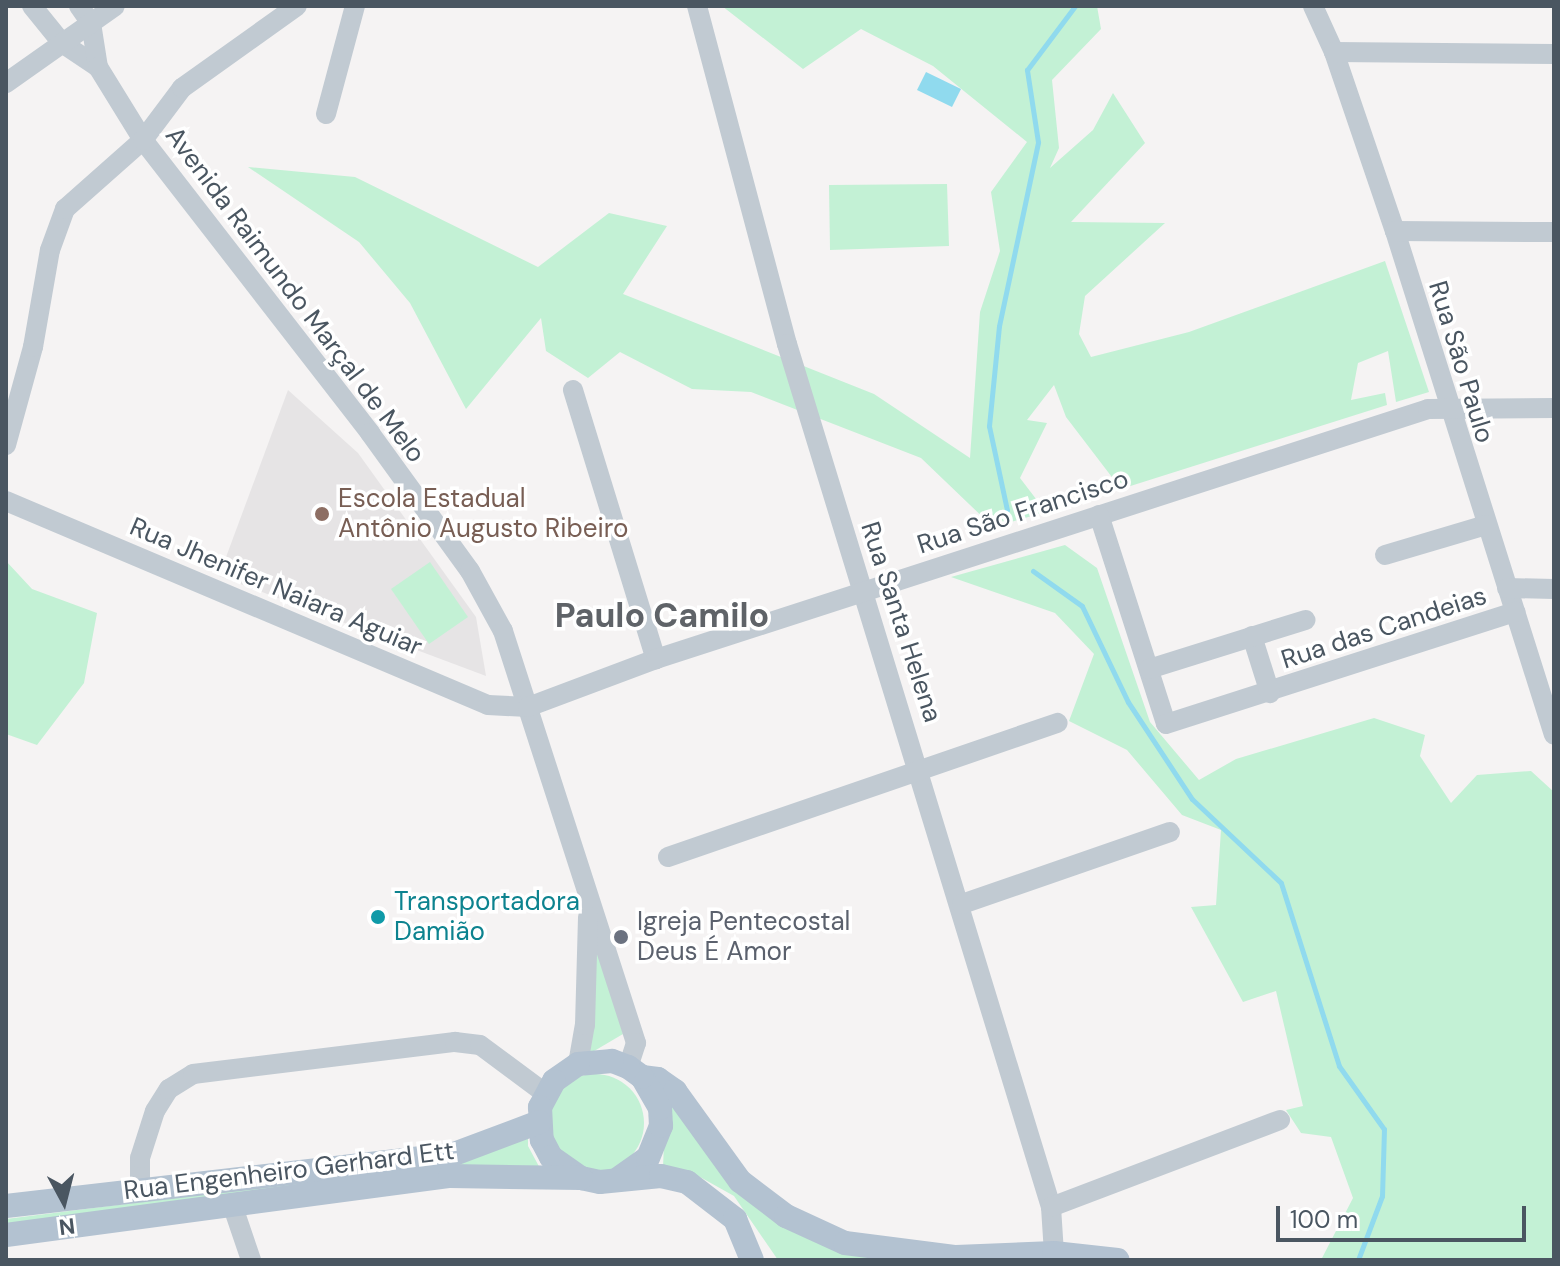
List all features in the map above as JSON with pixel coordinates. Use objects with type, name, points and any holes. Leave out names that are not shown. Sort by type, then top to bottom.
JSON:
[{"type":"main road","points":[[752,1260],[735,1219],[687,1182],[661,1176],[581,1178],[551,1157],[539,1122],[546,1094],[578,1064],[612,1061],[658,1079],[675,1091],[740,1181],[786,1216],[845,1243],[956,1257],[1118,1260]]},
{"type":"main road","points":[[619,1178],[648,1158],[661,1126],[660,1108],[635,1072]]},
{"type":"main road","name":"Rua Engenheiro Gerhard Ett","points":[[6,1206],[140,1188],[454,1154],[539,1122]]},
{"type":"main road","name":"Rua Engenheiro Gerhard Ett","points":[[6,1235],[450,1176],[581,1178]]},
{"type":"street","name":"Avenida Raimundo Marçal de Melo","points":[[32,6],[62,43],[98,67]]},
{"type":"street","name":"Avenida Raimundo Marçal de Melo","points":[[79,6],[91,23],[98,67],[143,140],[470,571],[503,631],[589,909],[636,1043],[635,1072]]},
{"type":"street","points":[[6,83],[115,6]]},
{"type":"street","points":[[6,445],[33,347],[50,250],[65,209],[143,140],[182,88],[297,6]]},
{"type":"street","points":[[326,114],[355,6]]},
{"type":"street","name":"Rua Santa Helena","points":[[697,6],[787,344],[921,769],[1051,1207],[1055,1257]]},
{"type":"street","name":"Rua São Paulo","points":[[1313,6],[1334,52],[1395,231],[1446,407],[1554,735]]},
{"type":"street","points":[[1334,52],[1554,54]]},
{"type":"street","points":[[1395,231],[1554,232]]},
{"type":"street","points":[[573,390],[656,659]]},
{"type":"street","name":"Rua São Francisco","points":[[528,707],[656,659],[864,591],[1446,407],[1554,408]]},
{"type":"street","name":"Rua Jhenifer Naiara Aguiar","points":[[6,501],[488,705],[528,707]]},
{"type":"street","points":[[1099,515],[1149,669],[1305,620]]},
{"type":"street","points":[[1385,555],[1486,525]]},
{"type":"street","points":[[1507,588],[1554,589]]},
{"type":"street","name":"Rua das Candeias","points":[[1149,669],[1166,724],[1515,612]]},
{"type":"street","name":"Rua das Candeias","points":[[1252,636],[1270,693]]},
{"type":"street","points":[[668,857],[1058,723]]},
{"type":"street","points":[[962,904],[1170,832]]},
{"type":"street","name":"Avenida Raimundo Marçal de Melo","points":[[578,1064],[585,1025],[589,909]]},
{"type":"street","points":[[140,1188],[140,1158],[155,1111],[169,1089],[193,1074],[455,1042],[480,1045],[546,1094]]},
{"type":"street","points":[[1051,1207],[1280,1120]]},
{"type":"street","points":[[233,1207],[251,1260]]},
{"type":"shaded area","name":"Escola Estadual Antônio Augusto Ribeiro","points":[[288,390],[358,453],[476,617],[486,676],[219,576]]},
{"type":"green space","points":[[722,6],[1097,6],[1101,29],[1052,80],[1059,148],[1050,168],[1093,130],[1113,93],[1145,143],[1071,222],[1165,223],[1085,296],[1079,334],[1091,357],[1189,332],[1385,261],[1429,392],[1396,402],[1388,351],[1358,363],[1351,400],[1385,393],[1387,405],[1121,489],[1066,417],[1054,385],[1027,420],[1047,423],[1020,478],[1046,512],[993,527],[921,458],[751,392],[692,389],[620,352],[588,378],[546,351],[541,318],[466,409],[410,303],[359,242],[248,167],[355,177],[538,267],[609,213],[667,226],[623,294],[874,394],[970,458],[980,312],[1000,251],[991,192],[1027,142],[933,66],[861,29],[803,69]]},
{"type":"green space","points":[[947,184],[949,246],[830,250],[829,185]]},
{"type":"green space","points":[[1065,545],[1097,568],[1150,722],[1199,780],[1236,759],[1374,718],[1425,735],[1420,756],[1451,803],[1477,775],[1531,771],[1554,792],[1554,1260],[1321,1260],[1353,1198],[1331,1137],[1301,1133],[1286,1110],[1303,1106],[1276,991],[1243,1002],[1191,907],[1216,905],[1221,830],[1182,815],[1127,750],[1069,721],[1094,654],[1055,613],[951,577]]},
{"type":"green space","points":[[6,561],[32,589],[97,613],[84,683],[37,745],[6,734]]},
{"type":"green space","points":[[430,562],[468,617],[429,644],[391,589]]},
{"type":"green space","points":[[596,938],[623,1034],[584,1057]]},
{"type":"green space","points":[[585,1074],[605,1074],[630,1088],[641,1104],[644,1123],[641,1142],[630,1158],[605,1172],[585,1172],[568,1164],[554,1150],[546,1133],[546,1113],[554,1096],[568,1082]]},
{"type":"green space","points":[[666,1098],[721,1173],[886,1260],[778,1260],[734,1196],[700,1177],[663,1167]]},
{"type":"green space","points":[[528,1129],[528,1146],[542,1172],[6,1229],[6,1219],[300,1182]]},
{"type":"water","points":[[926,72],[961,89],[952,107],[917,90]]},
{"type":"waterway","points":[[1007,510],[989,426],[999,326],[1038,142],[1027,70],[1075,6]]},
{"type":"waterway","points":[[1033,571],[1082,606],[1128,702],[1192,799],[1281,883],[1339,1066],[1384,1129],[1382,1196],[1358,1260]]},
{"type":"place","name":"Escola Estadual Antônio Augusto Ribeiro","points":[[322,514]]},
{"type":"place","name":"Transportadora Damião","points":[[378,917]]},
{"type":"place","name":"Igreja Pentecostal Deus É Amor","points":[[621,937]]},
{"type":"district","name":"Paulo Camilo","points":[[662,616]]}]
